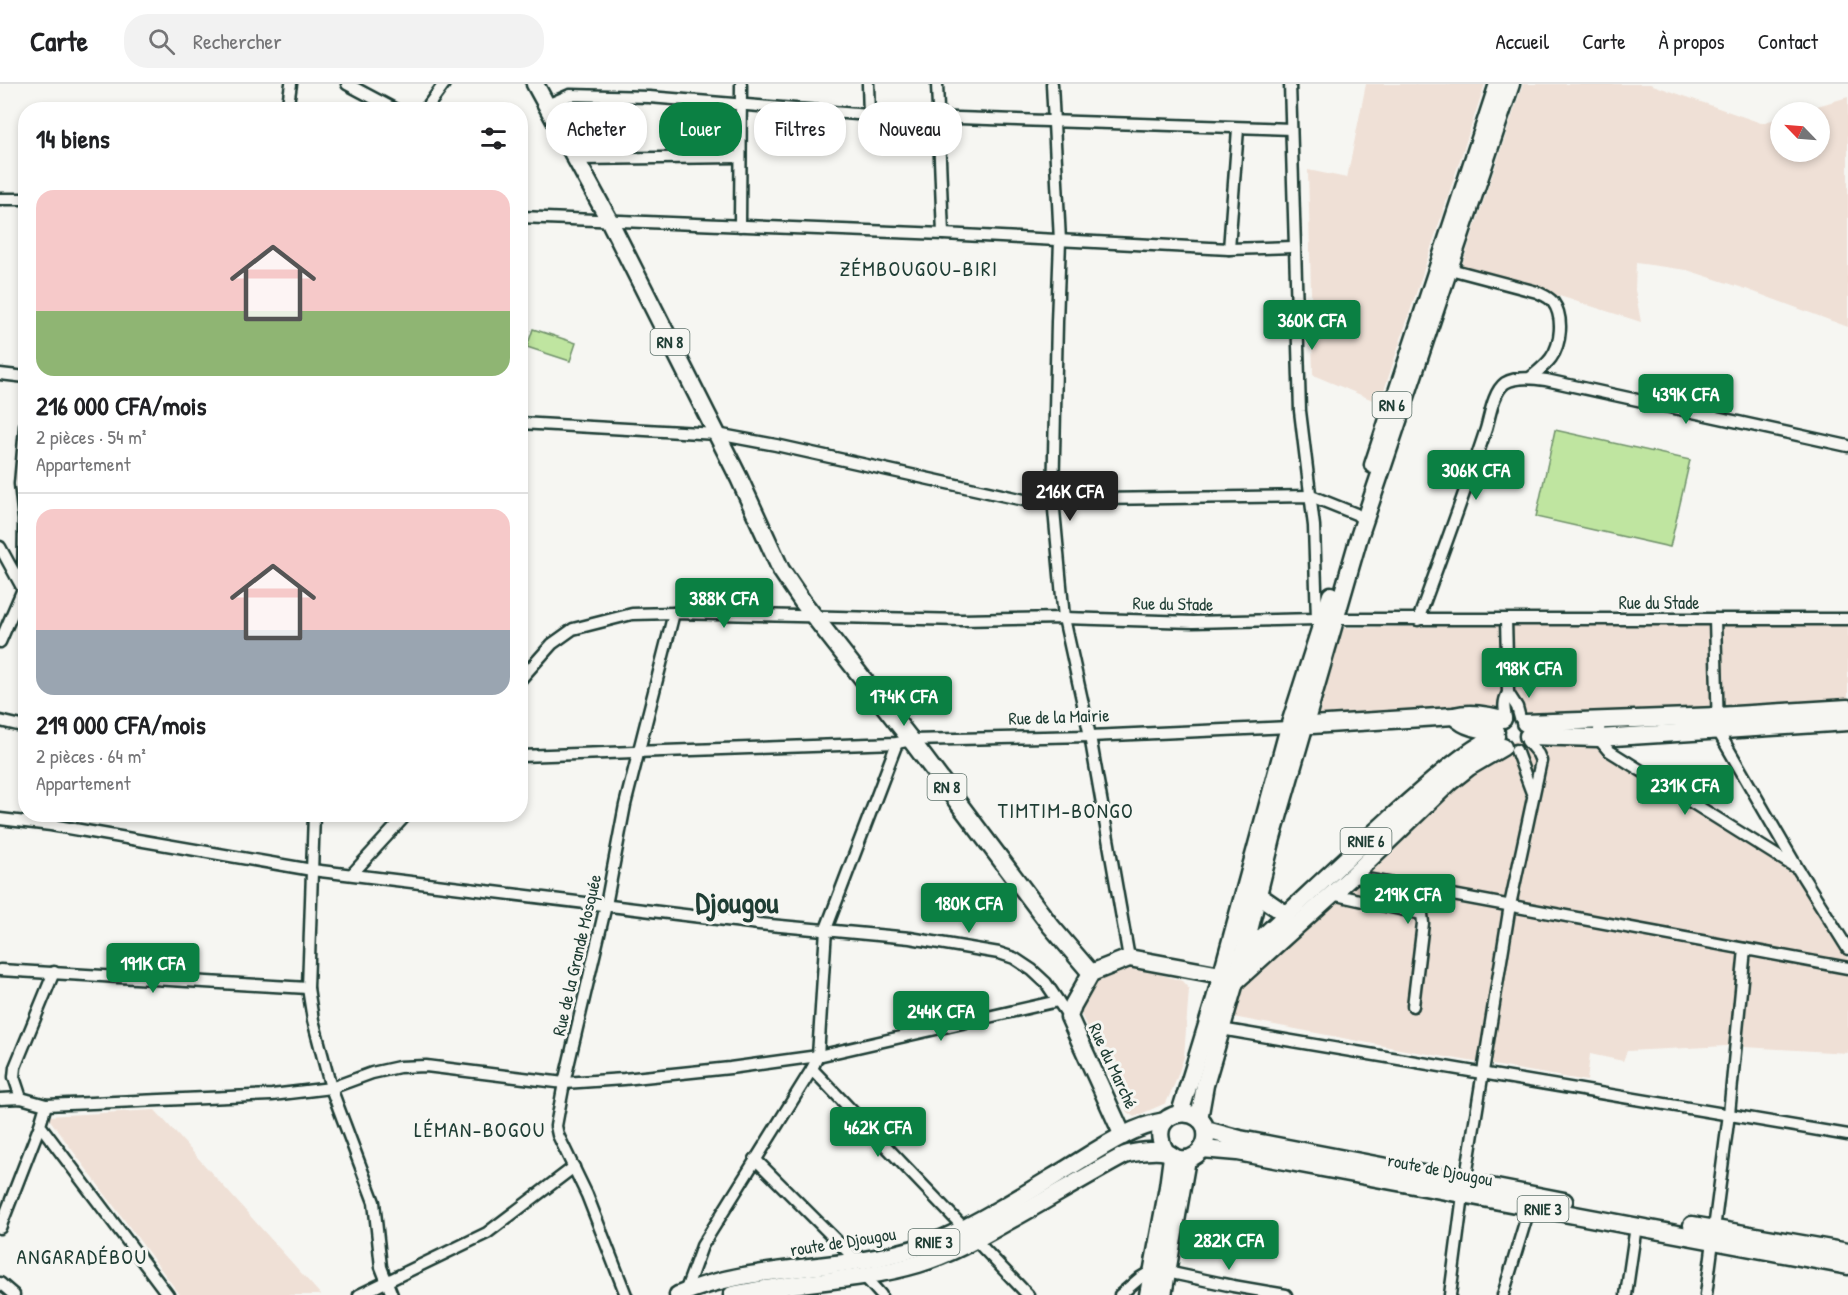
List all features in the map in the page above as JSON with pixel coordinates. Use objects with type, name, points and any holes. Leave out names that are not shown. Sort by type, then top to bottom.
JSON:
[{"type":"main road","name":"RN 8","points":[[535,84],[546,103]]},
{"type":"main road","name":"RN 6","points":[[1361,518],[1498,84]]},
{"type":"main road","name":"RN 6","points":[[1228,978],[1325,620],[1450,269],[1511,84]]},
{"type":"main road","name":"RN 8","points":[[575,156],[717,434],[781,570],[904,742],[1091,973]]},
{"type":"main road","points":[[1718,723],[1848,708]]},
{"type":"main road","name":"Rue de la Mairie","points":[[1296,725],[1454,716],[1461,723],[1470,727],[1512,732],[1718,723]]},
{"type":"main road","points":[[1718,723],[1848,722]]},
{"type":"main road","name":"RN 6","points":[[1243,955],[1296,725]]},
{"type":"main road","name":"RNIE 6","points":[[1228,978],[1243,955],[1456,761],[1512,732]]},
{"type":"main road","name":"RNIE 6","points":[[1228,978],[1332,894],[1459,774],[1512,732]]},
{"type":"main road","points":[[1258,895],[1287,915]]},
{"type":"main road","points":[[1091,973],[1129,958],[1228,978],[1214,1028],[1205,1085],[1202,1124],[1206,1140],[1198,1154],[1175,1156],[1160,1142],[1160,1131],[1173,1117],[1214,1028]]},
{"type":"main road","name":"Rue du Marché","points":[[1091,973],[1069,1017],[1123,1136]]},
{"type":"main road","name":"RNIE 3","points":[[1173,1117],[1190,1113],[1202,1124]]},
{"type":"main road","name":"route de Djougou","points":[[682,1294],[740,1276],[861,1268],[944,1238],[970,1234],[1123,1136],[1152,1123],[1173,1117]]},
{"type":"main road","name":"route de Djougou","points":[[1202,1124],[1251,1141],[1464,1188],[1530,1206],[1636,1226],[1848,1252]]},
{"type":"main road","name":"route de Djougou","points":[[1202,1149],[1237,1152],[1464,1188],[1713,1235],[1848,1266]]},
{"type":"main road","name":"RNIE 3","points":[[970,1234],[1125,1155],[1135,1152],[1175,1156]]},
{"type":"main road","points":[[1163,1295],[1160,1271],[1175,1156]]},
{"type":"main road","name":"RNIE 3","points":[[732,1295],[861,1268]]},
{"type":"main road","points":[[1148,1295],[1160,1271]]},
{"type":"street","points":[[288,102],[291,84]]},
{"type":"street","points":[[431,102],[444,84]]},
{"type":"street","points":[[649,97],[650,84]]},
{"type":"street","points":[[740,102],[741,84]]},
{"type":"street","points":[[868,84],[869,102]]},
{"type":"street","points":[[937,84],[938,102]]},
{"type":"street","points":[[1052,84],[1060,241],[1053,500],[1064,618],[1090,736],[1129,958]]},
{"type":"street","points":[[1290,84],[1293,247],[1300,411],[1325,620]]},
{"type":"street","points":[[352,85],[382,102]]},
{"type":"street","points":[[551,102],[570,89],[706,102]]},
{"type":"street","points":[[742,105],[858,115]]},
{"type":"street","points":[[962,118],[1292,129]]},
{"type":"street","points":[[1229,249],[1238,129]]},
{"type":"street","points":[[940,156],[943,234]]},
{"type":"street","points":[[577,159],[740,157],[740,226]]},
{"type":"street","points":[[0,199],[18,199]]},
{"type":"street","points":[[528,217],[943,234],[1229,249],[1293,247]]},
{"type":"street","points":[[1450,269],[1537,292],[1547,296],[1554,303],[1560,329],[1557,345],[1547,362],[1530,378]]},
{"type":"street","points":[[0,375],[18,376]]},
{"type":"street","points":[[1418,620],[1476,460],[1496,395],[1505,383],[1530,378],[1848,446]]},
{"type":"street","points":[[528,423],[717,434],[1024,500],[1311,496],[1361,518]]},
{"type":"street","points":[[0,547],[18,580]]},
{"type":"street","points":[[0,642],[18,604]]},
{"type":"street","name":"Rue de la Grande Mosquée","points":[[626,1295],[587,1195],[556,1126],[606,905],[625,805],[674,613]]},
{"type":"street","name":"Rue du Stade","points":[[528,671],[552,644],[573,629],[632,614],[962,620],[1064,618],[1193,622],[1848,619]]},
{"type":"street","points":[[1716,619],[1718,723],[1798,869],[1843,932],[1848,949]]},
{"type":"street","points":[[1506,620],[1508,693],[1517,707],[1512,732],[1533,793]]},
{"type":"street","points":[[0,721],[18,726]]},
{"type":"street","name":"Rue de la Mairie","points":[[528,756],[1090,736],[1296,725]]},
{"type":"street","points":[[1599,730],[1601,745],[1798,869]]},
{"type":"street","points":[[1450,1295],[1464,1188],[1510,905],[1540,761],[1538,754],[1512,732]]},
{"type":"street","points":[[682,1294],[702,1246],[818,1056],[826,929],[904,742]]},
{"type":"street","points":[[0,819],[18,821]]},
{"type":"street","points":[[26,822],[312,870],[759,924],[910,938],[999,953],[1014,958],[1032,970],[1046,983],[1069,1017]]},
{"type":"street","points":[[314,822],[308,988],[313,1020],[331,1088],[374,1202],[381,1267],[392,1295]]},
{"type":"street","points":[[352,874],[399,822]]},
{"type":"street","points":[[1335,869],[1351,876],[1848,968]]},
{"type":"street","points":[[1332,894],[1422,914],[1423,923],[1413,1006]]},
{"type":"street","points":[[1706,1295],[1729,1114],[1745,949]]},
{"type":"street","points":[[0,970],[308,988]]},
{"type":"street","points":[[21,1098],[14,1077],[15,1067],[54,972]]},
{"type":"street","points":[[0,1099],[21,1098],[46,1105],[272,1095],[331,1088],[372,1073],[399,1067],[426,1066],[564,1083],[624,1079],[818,1056],[1058,1001]]},
{"type":"street","points":[[1214,1028],[1848,1135]]},
{"type":"street","points":[[812,1069],[1028,1295]]},
{"type":"street","points":[[0,1228],[46,1105]]},
{"type":"street","points":[[40,1125],[168,1295]]},
{"type":"street","points":[[755,1158],[861,1268],[881,1295]]},
{"type":"street","points":[[360,1295],[487,1233],[574,1167]]},
{"type":"street","points":[[1503,1295],[1530,1206]]},
{"type":"street","points":[[1626,1295],[1636,1226]]},
{"type":"street","points":[[1120,1295],[1140,1278],[1160,1271],[1233,1291],[1286,1295]]},
{"type":"street","points":[[0,1283],[14,1295]]},
{"type":"shaded area","points":[[1366,84],[1485,84],[1380,403],[1313,375],[1308,170],[1347,178]]},
{"type":"shaded area","points":[[1523,84],[1650,84],[1761,123],[1770,121],[1770,162],[1830,162],[1830,102],[1848,97],[1848,327],[1687,270],[1636,263],[1635,290],[1641,322],[1462,265]]},
{"type":"shaded area","points":[[1704,622],[1848,625],[1848,700],[1706,717],[1315,716],[1337,628]]},
{"type":"shaded area","points":[[1585,739],[1795,872],[1848,959],[1848,1053],[1727,1046],[1627,1051],[1623,1061],[1590,1054],[1587,1081],[1405,1050],[1228,1016],[1236,986],[1456,779],[1514,741]]},
{"type":"shaded area","points":[[1137,967],[1182,981],[1189,989],[1184,1057],[1175,1083],[1166,1103],[1134,1117],[1127,1112],[1078,1008],[1093,980],[1116,970]]},
{"type":"shaded area","points":[[155,1110],[321,1295],[180,1295],[47,1116]]},
{"type":"green space","points":[[533,329],[576,343],[570,361],[528,347]]},
{"type":"green space","points":[[1555,430],[1690,460],[1670,547],[1536,517]]},
{"type":"district","name":"ZÉMBOUGOU-BIRI","points":[[919,269]]},
{"type":"district","name":"TIMTIM-BONGO","points":[[1066,811]]},
{"type":"district","name":"Djougou","points":[[737,903]]},
{"type":"district","name":"LÉMAN-BOGOU","points":[[480,1130]]},
{"type":"district","name":"ANGARADÉBOU","points":[[82,1257]]}]
